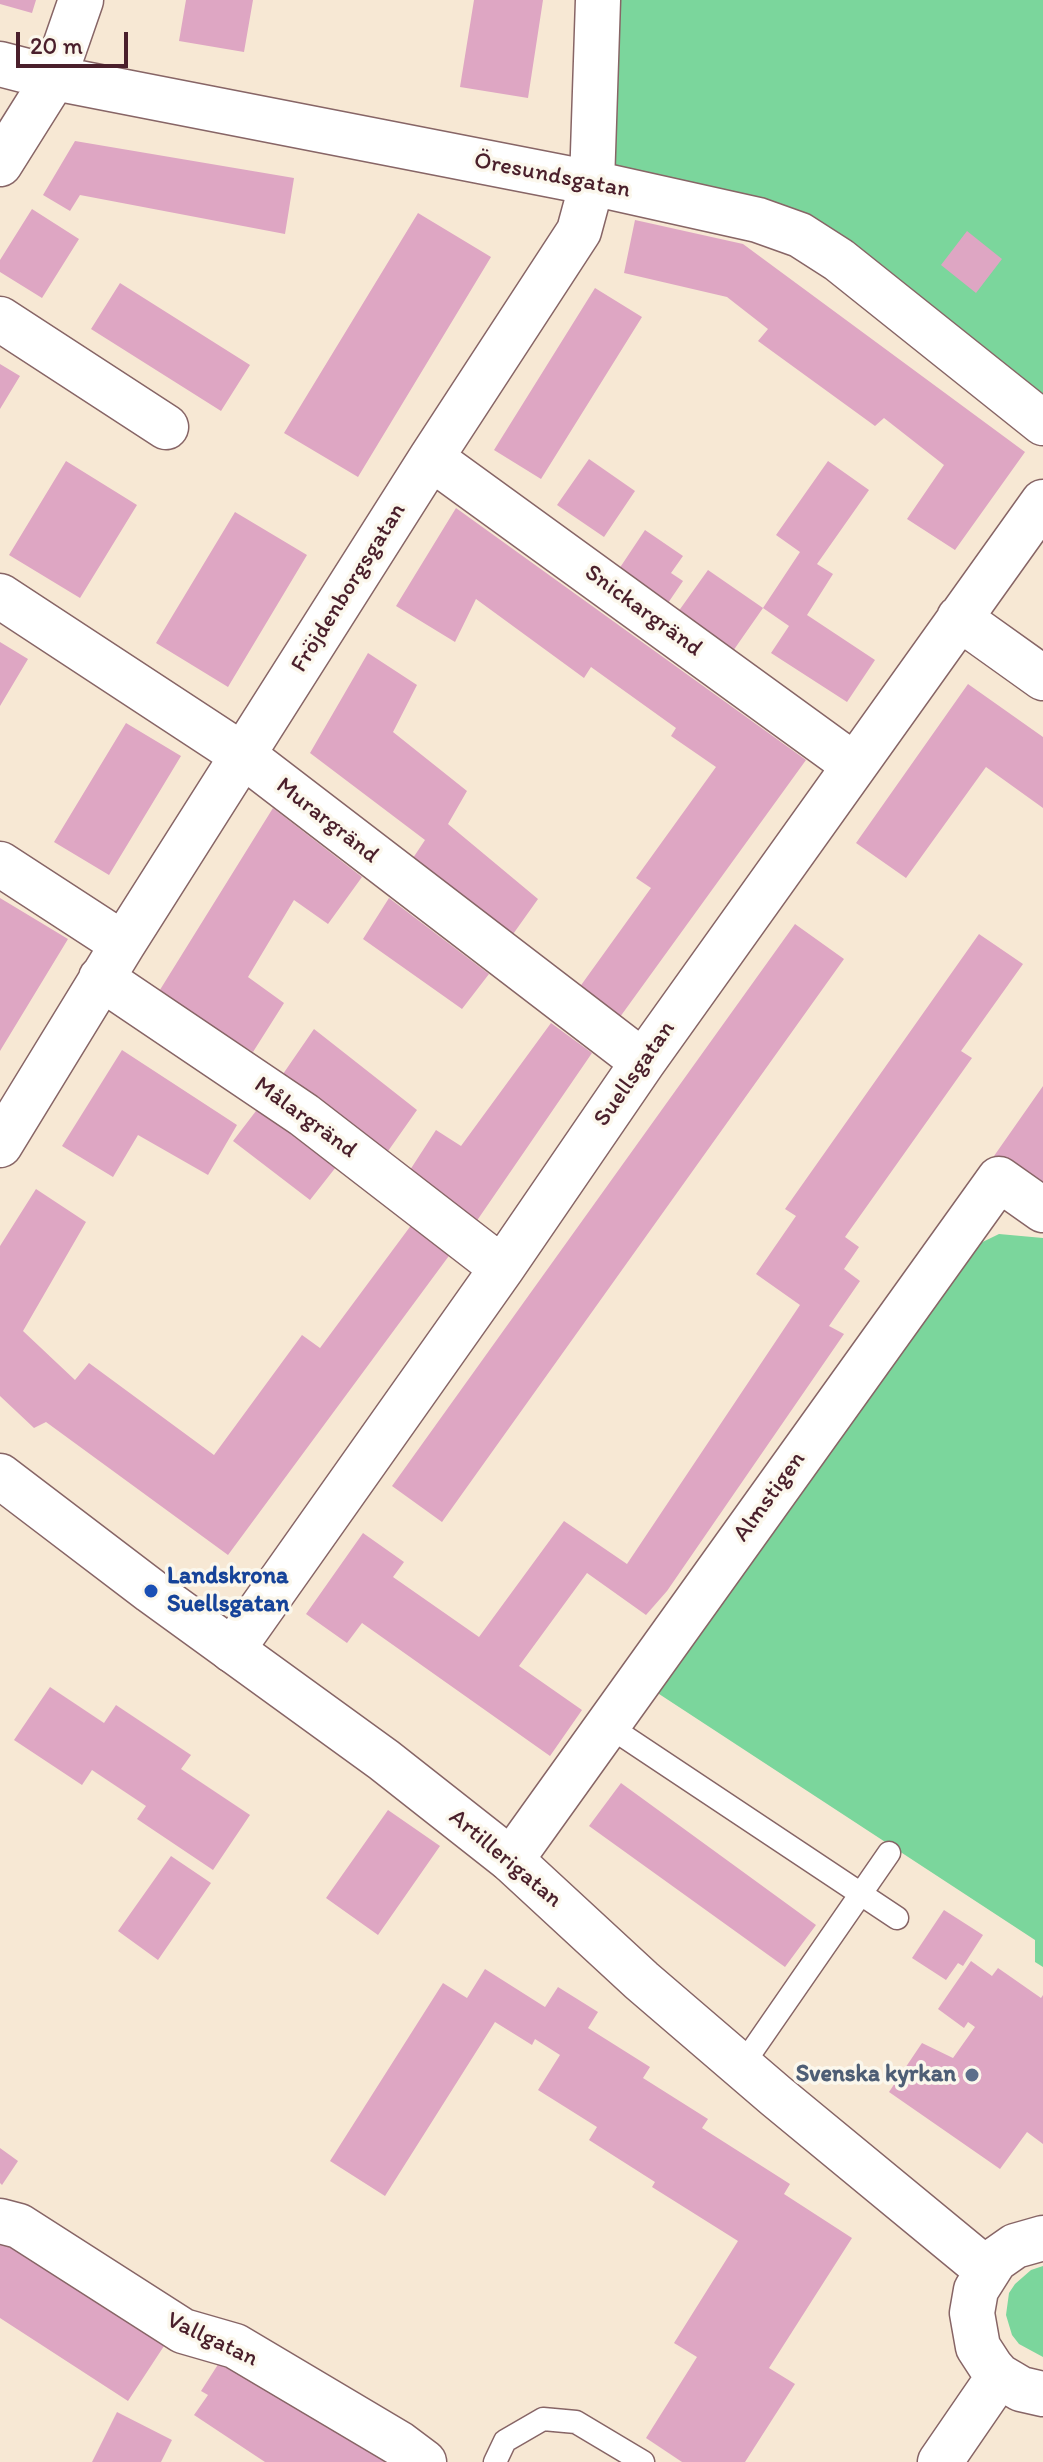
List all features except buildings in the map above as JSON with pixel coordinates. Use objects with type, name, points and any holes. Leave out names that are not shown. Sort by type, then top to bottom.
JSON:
[{"type":"street","points":[[0,164],[54,78],[81,0]]},
{"type":"street","name":"Fröjdenborgsgatan","points":[[0,1145],[112,961],[579,231],[592,183],[598,0]]},
{"type":"street","name":"Öresundsgatan","points":[[0,64],[54,78],[592,183],[758,220],[800,235],[839,260],[1043,423]]},
{"type":"street","points":[[0,319],[166,427]]},
{"type":"street","name":"Snickargränd","points":[[431,458],[854,765]]},
{"type":"street","name":"Suellsgatan","points":[[232,1650],[502,1268],[643,1062],[1043,502]]},
{"type":"street","name":"Murargränd","points":[[0,596],[244,756],[643,1062]]},
{"type":"street","points":[[959,618],[1043,678]]},
{"type":"street","name":"Målargränd","points":[[0,864],[112,961],[502,1268]]},
{"type":"street","name":"Almstigen","points":[[511,1860],[999,1179],[1043,1210]]},
{"type":"street","name":"Artillerigatan","points":[[0,1476],[384,1760],[511,1860],[741,2067],[987,2270]]},
{"type":"street","name":"Vallgatan","points":[[0,2221],[19,2226],[183,2331],[235,2346],[400,2444],[424,2462]]},
{"type":"street","points":[[1043,2238],[1015,2246],[995,2260],[973,2301],[972,2325],[978,2347],[999,2376],[1021,2389],[1043,2394]]},
{"type":"street","points":[[940,2462],[999,2376]]},
{"type":"lane","points":[[607,1725],[897,1918]]},
{"type":"lane","points":[[741,2067],[889,1853]]},
{"type":"lane","points":[[495,2462],[505,2441],[543,2419],[576,2422],[643,2462]]},
{"type":"green space","points":[[598,0],[1043,0],[1043,423],[839,261],[592,183]]},
{"type":"green space","points":[[999,1234],[1043,1238],[1043,1967],[1035,1962],[1035,1940],[656,1692],[962,1252]]},
{"type":"green space","points":[[1043,2266],[1043,2357],[1019,2344],[1012,2335],[1006,2315],[1009,2293],[1015,2284],[1031,2270]]},
{"type":"place","name":"Landskrona Suellsgatan","points":[[151,1591]]},
{"type":"place","name":"Svenska kyrkan","points":[[972,2075]]}]
